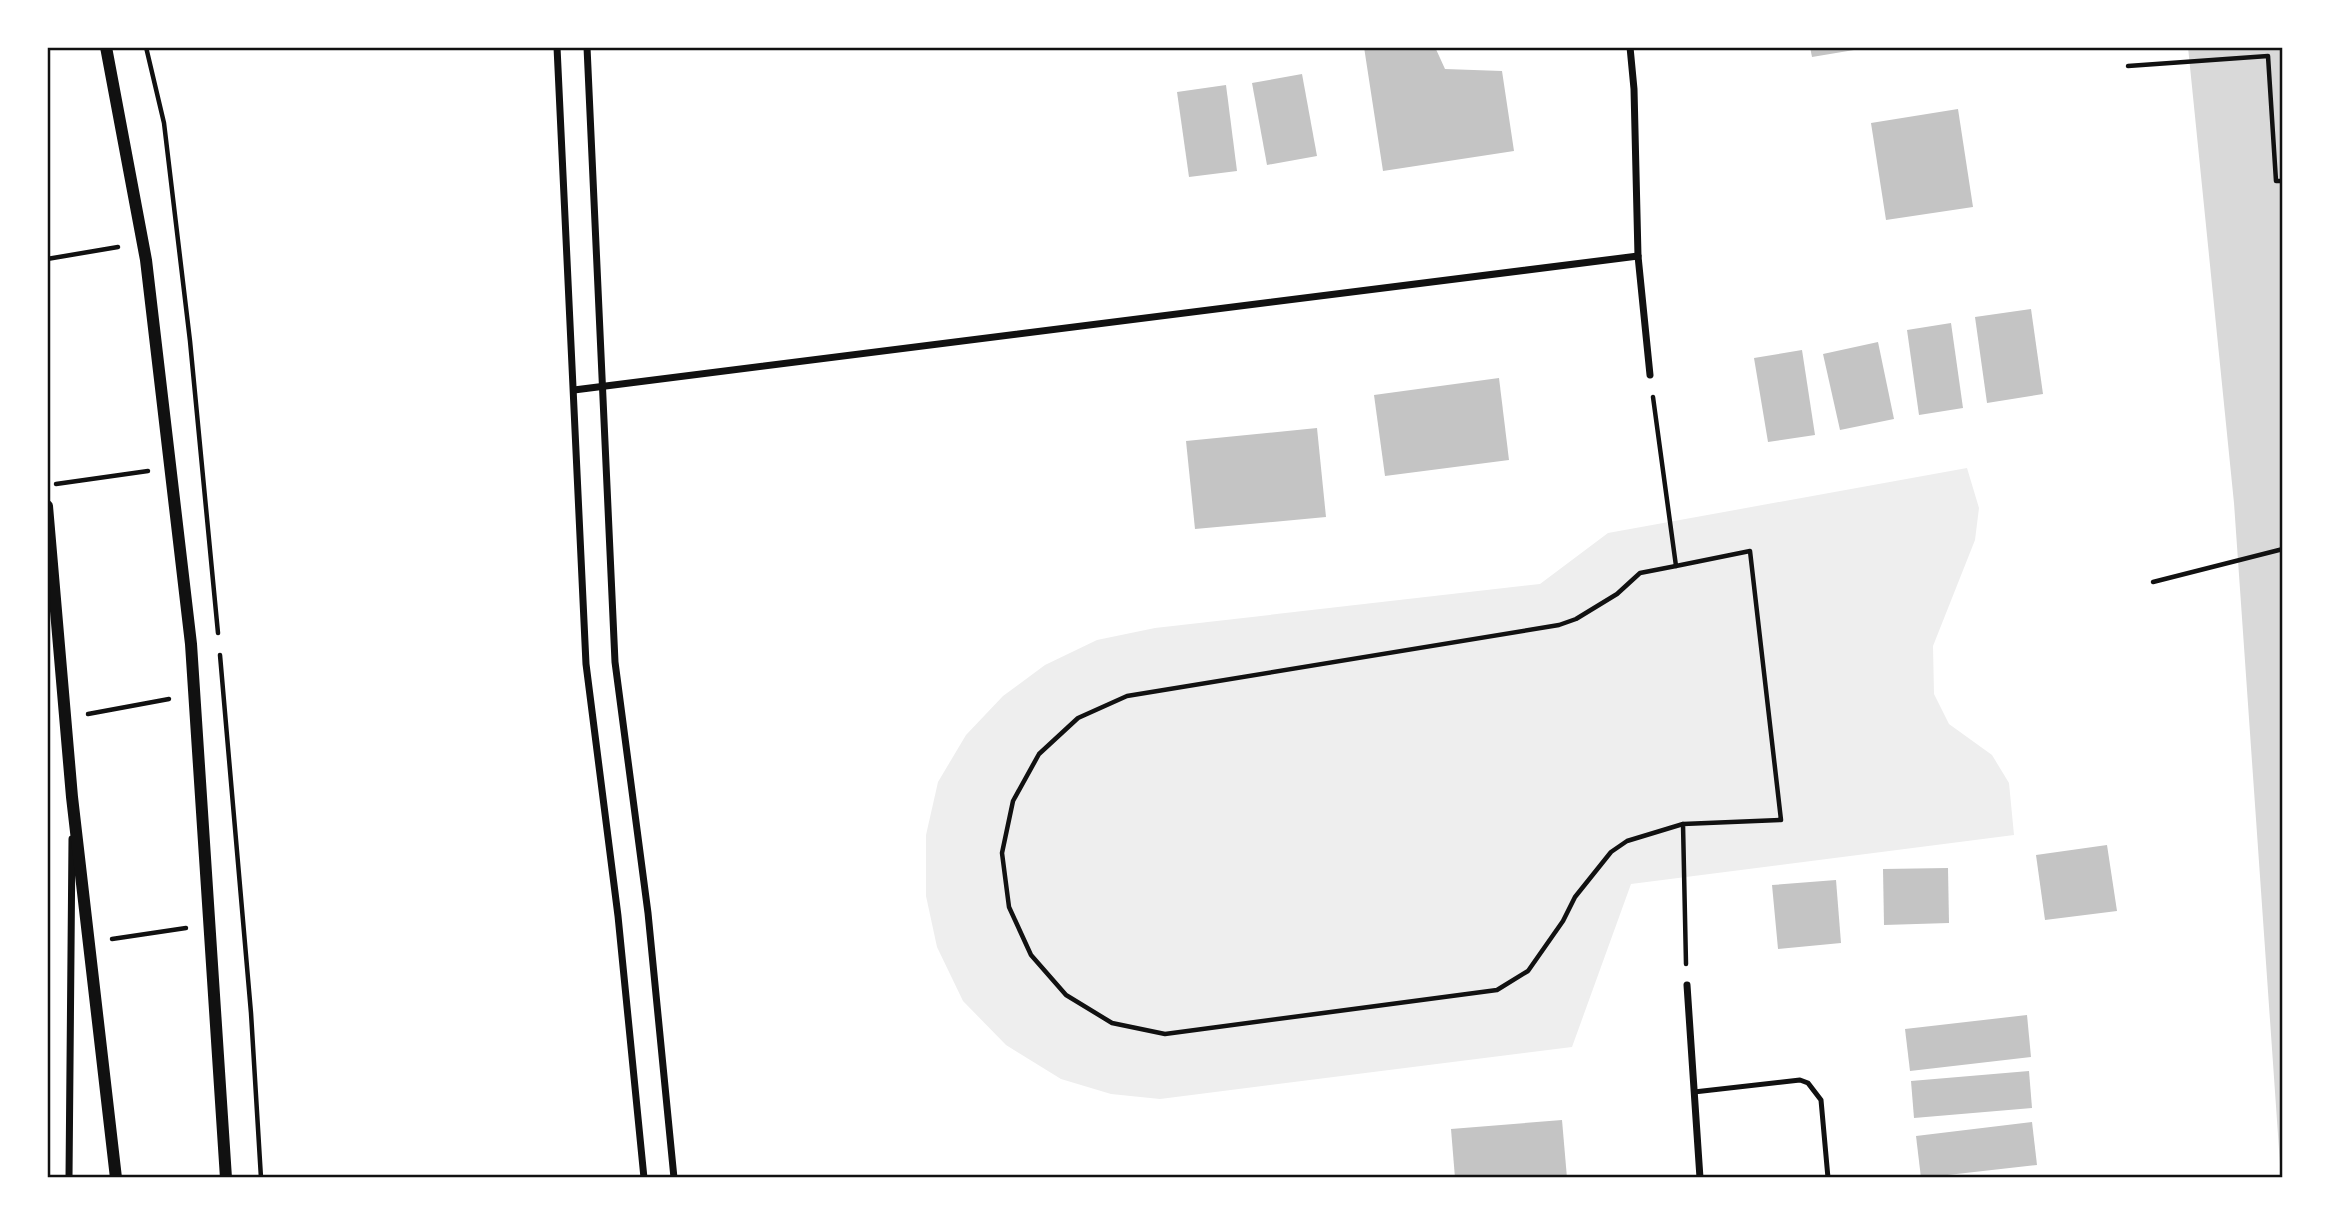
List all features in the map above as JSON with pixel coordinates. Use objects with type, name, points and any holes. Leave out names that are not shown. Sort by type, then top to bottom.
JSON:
[{"type":"street","points":[[106,47],[143,242],[191,644],[225,1176]]},
{"type":"street","points":[[556,47],[586,664],[618,916],[644,1178]]},
{"type":"street","points":[[587,47],[615,662],[648,913],[674,1178]]},
{"type":"street","points":[[1630,47],[1634,89],[1638,256],[1650,375]]},
{"type":"street","points":[[574,390],[1638,256]]},
{"type":"street","points":[[47,506],[72,797],[116,1178]]},
{"type":"street","points":[[69,1178],[72,797]]},
{"type":"street","points":[[1686,985],[1700,1178]]},
{"type":"lane","points":[[1694,1092],[1800,1080],[1808,1083],[1821,1100],[1828,1178]]},
{"type":"path","points":[[2128,66],[2267,57],[2276,181],[2283,181]]},
{"type":"path","points":[[47,259],[143,242]]},
{"type":"path","points":[[1650,375],[1676,566]]},
{"type":"path","points":[[47,485],[169,468]]},
{"type":"path","points":[[2153,582],[2283,549]]},
{"type":"path","points":[[1750,551],[1781,820],[1683,824],[1627,841],[1611,852],[1575,897],[1556,932],[1528,971],[1497,990],[1165,1034],[1112,1023],[1066,996],[1031,955],[1009,906],[1002,853],[1013,801],[1039,754],[1078,718],[1127,696],[1559,625],[1576,620],[1617,594],[1640,573],[1676,566],[1750,551]]},
{"type":"path","points":[[65,718],[194,694]]},
{"type":"path","points":[[1683,824],[1686,985]]},
{"type":"path","points":[[89,943],[208,924]]},
{"type":"shaded area","points":[[2188,47],[2283,47],[2283,1178],[2234,503]]},
{"type":"shaded area","points":[[1967,468],[1979,508],[1975,540],[1933,646],[1934,694],[1949,724],[1992,755],[2009,783],[2014,835],[1631,884],[1572,1047],[1160,1099],[1111,1094],[1061,1079],[1006,1045],[963,1001],[937,947],[926,896],[926,835],[938,782],[966,735],[1003,696],[1045,665],[1097,640],[1155,628],[1540,584],[1608,533]]},
{"type":"building","points":[[1364,47],[1435,47],[1445,69],[1502,71],[1514,151],[1383,171]]},
{"type":"building","points":[[1810,47],[1859,47],[1860,49],[1812,57]]},
{"type":"building","points":[[1302,74],[1317,156],[1267,165],[1252,83]]},
{"type":"building","points":[[1226,85],[1237,171],[1189,177],[1177,92]]},
{"type":"building","points":[[1958,109],[1973,207],[1886,220],[1871,123]]},
{"type":"building","points":[[2031,309],[2043,394],[1987,403],[1975,317]]},
{"type":"building","points":[[1951,323],[1963,408],[1919,415],[1907,330]]},
{"type":"building","points":[[1878,342],[1894,419],[1840,430],[1823,354]]},
{"type":"building","points":[[1802,350],[1815,435],[1768,442],[1754,358]]},
{"type":"building","points":[[1499,378],[1509,460],[1385,476],[1374,395]]},
{"type":"building","points":[[1317,428],[1326,517],[1195,529],[1186,441]]},
{"type":"building","points":[[2107,845],[2117,911],[2045,920],[2036,855]]},
{"type":"building","points":[[1948,868],[1949,923],[1884,925],[1883,869]]},
{"type":"building","points":[[1836,880],[1841,943],[1778,949],[1772,885]]},
{"type":"building","points":[[2027,1015],[2031,1057],[1910,1071],[1905,1029]]},
{"type":"building","points":[[2029,1071],[2032,1108],[1914,1118],[1911,1081]]},
{"type":"building","points":[[1562,1120],[1567,1178],[1455,1178],[1451,1129]]},
{"type":"building","points":[[2032,1122],[2037,1165],[1921,1178],[1916,1136]]}]
